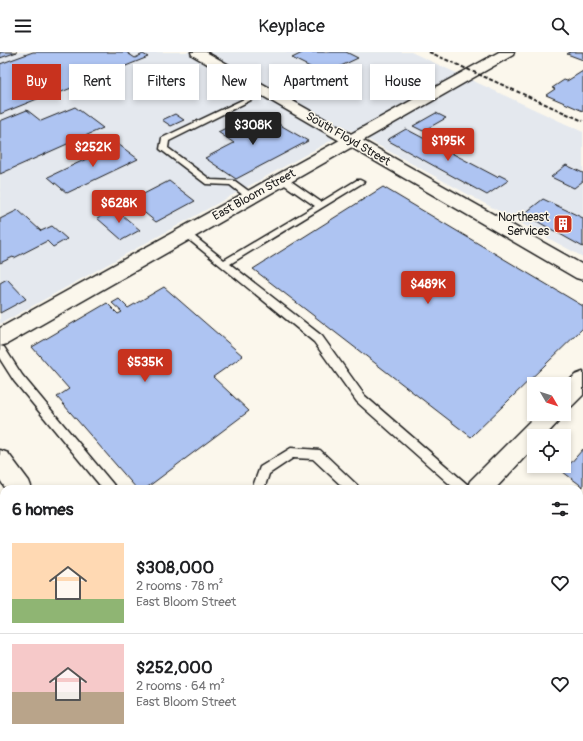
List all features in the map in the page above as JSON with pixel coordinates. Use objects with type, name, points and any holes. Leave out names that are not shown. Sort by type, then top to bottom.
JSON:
[{"type":"main road","name":"South Floyd Street","points":[[197,52],[583,273]]},
{"type":"main road","name":"East Bloom Street","points":[[0,338],[508,52]]},
{"type":"main road","points":[[571,393],[583,381]]},
{"type":"main road","points":[[483,485],[543,421]]},
{"type":"main road","points":[[0,460],[17,485]]},
{"type":"lane","points":[[251,197],[232,183],[209,182],[164,149],[165,140],[265,91]]},
{"type":"lane","points":[[282,180],[321,206]]},
{"type":"lane","points":[[224,264],[360,182]]},
{"type":"lane","points":[[186,234],[318,339],[361,398],[459,485]]},
{"type":"lane","points":[[0,350],[18,378],[108,485]]},
{"type":"lane","points":[[259,485],[264,471],[291,453],[316,454],[349,485]]},
{"type":"shaded area","points":[[0,52],[411,52],[583,132],[583,257],[350,130],[0,324]]},
{"type":"building","points":[[0,52],[17,52],[0,58]]},
{"type":"building","points":[[33,52],[126,52],[135,58],[143,54],[148,57],[125,66],[125,64],[69,64],[69,89],[61,92],[61,64],[12,64],[12,100],[35,100],[0,114],[0,64]]},
{"type":"building","points":[[304,52],[346,52],[358,58],[345,64],[304,64],[292,58]]},
{"type":"building","points":[[570,52],[583,52],[583,60],[567,54]]},
{"type":"building","points":[[583,71],[583,111],[546,95],[555,89],[552,88],[564,80],[567,81]]},
{"type":"building","points":[[75,107],[103,128],[0,174],[0,121],[27,110],[41,121]]},
{"type":"building","points":[[436,113],[446,118],[423,131],[413,126]]},
{"type":"building","points":[[175,114],[184,120],[171,126],[162,120]]},
{"type":"building","points":[[252,115],[269,125],[275,122],[308,141],[236,179],[205,158],[234,143],[218,132]]},
{"type":"building","points":[[406,129],[497,177],[499,175],[509,180],[487,195],[387,140]]},
{"type":"building","points":[[118,144],[138,159],[67,193],[48,177]]},
{"type":"building","points":[[566,165],[583,173],[583,181],[574,188],[551,177]]},
{"type":"building","points":[[169,181],[195,201],[156,222],[130,201]]},
{"type":"building","points":[[383,187],[583,306],[583,328],[533,377],[527,377],[527,382],[471,437],[253,269]]},
{"type":"building","name":"Northeast Services","points":[[543,199],[583,218],[583,247],[524,214]]},
{"type":"building","points":[[115,209],[140,230],[122,240],[97,218]]},
{"type":"building","points":[[18,210],[41,231],[52,226],[67,239],[53,247],[47,241],[14,258],[13,257],[0,263],[0,219]]},
{"type":"building","points":[[7,279],[26,299],[0,313],[0,283]]},
{"type":"building","points":[[164,287],[243,356],[213,377],[249,411],[150,485],[134,485],[57,397],[69,389],[32,347],[107,303],[118,314],[122,312],[112,303],[119,299],[128,308]]},
{"type":"building","points":[[583,449],[583,485],[580,485],[564,473],[571,473],[571,463]]},
{"type":"railway","points":[[429,52],[583,121]]},
{"type":"place","name":"Northeast Services","points":[[563,224]]}]
